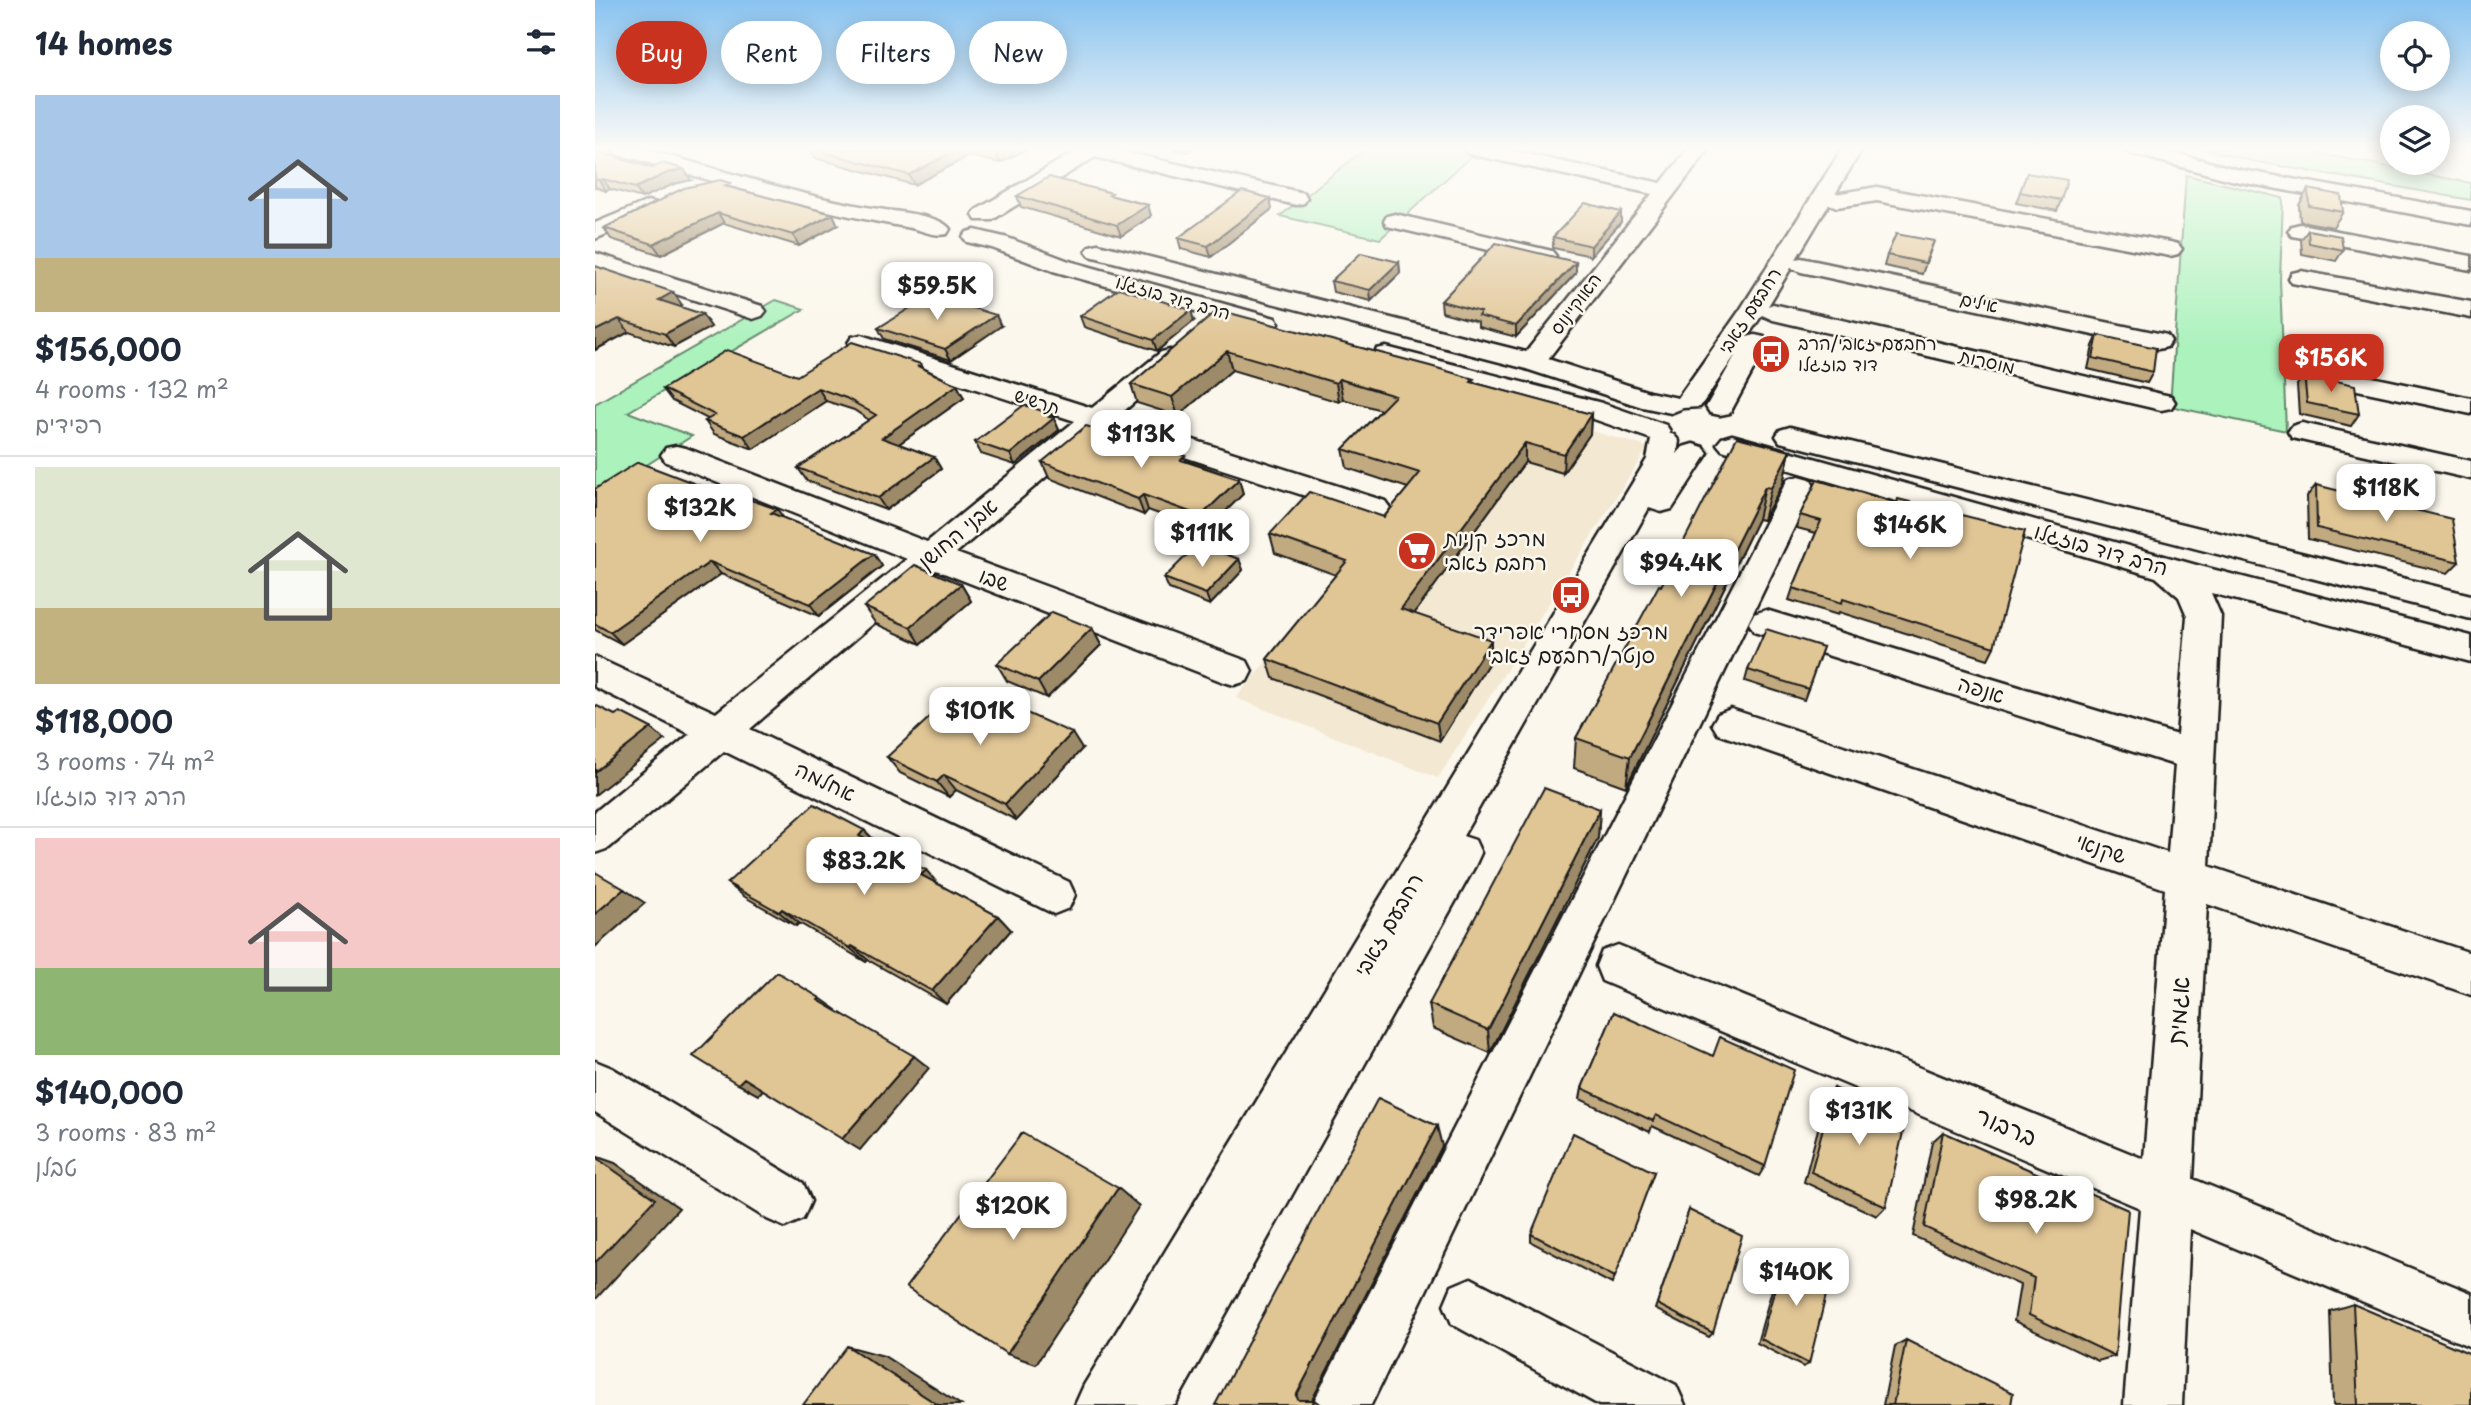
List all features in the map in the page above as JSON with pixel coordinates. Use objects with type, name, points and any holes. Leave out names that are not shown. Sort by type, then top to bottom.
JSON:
[{"type":"street","points":[[595,232],[625,215]]},
{"type":"street","name":"הרב דוד בוזגלו","points":[[869,215],[912,221],[966,222],[1000,243],[1061,266],[1290,330]]},
{"type":"street","name":"הרב דוד בוזגלו","points":[[942,215],[1532,362],[1642,399],[1696,426],[2168,569],[2471,649]]},
{"type":"street","points":[[966,222],[979,215]]},
{"type":"street","name":"האוקיינוס","points":[[1532,362],[1645,215]]},
{"type":"street","name":"רחבעם זאבי","points":[[1144,1405],[1668,491],[1696,426],[1752,311],[1812,215]]},
{"type":"street","name":"רחבעם זאבי","points":[[1104,1405],[1251,1160],[1662,459],[1696,426],[1773,312],[1829,215]]},
{"type":"street","points":[[1987,215],[2170,249]]},
{"type":"street","points":[[2452,215],[2471,218]]},
{"type":"street","points":[[1395,222],[1602,269]]},
{"type":"street","points":[[2300,232],[2471,263]]},
{"type":"street","points":[[595,260],[753,311]]},
{"type":"street","name":"אילים","points":[[1801,265],[2158,341]]},
{"type":"street","points":[[2301,278],[2471,310]]},
{"type":"street","name":"אבני החושן","points":[[595,836],[1224,312]]},
{"type":"street","name":"מוסרות","points":[[1773,312],[2161,402]]},
{"type":"street","name":"תרשיש","points":[[860,344],[1094,421],[1374,508]]},
{"type":"street","name":"הרב דוד בוזגלו","points":[[1369,350],[1592,409],[1696,426],[2471,607]]},
{"type":"street","points":[[2301,370],[2471,406]]},
{"type":"street","points":[[2302,432],[2471,470]]},
{"type":"street","name":"שבו","points":[[676,455],[931,556],[1234,671]]},
{"type":"street","points":[[1341,1405],[1800,486]]},
{"type":"street","points":[[2168,569],[2193,589],[2200,600],[2204,616]]},
{"type":"street","points":[[2204,616],[2211,607],[2225,599],[2239,594],[2257,593]]},
{"type":"street","name":"אגמית","points":[[2153,1405],[2204,616]]},
{"type":"street","name":"אנפה","points":[[1766,624],[2195,756]]},
{"type":"street","name":"אחלמה","points":[[595,671],[1053,895]]},
{"type":"street","name":"שקנאי","points":[[1731,724],[2471,974]]},
{"type":"street","name":"ברבור","points":[[1618,966],[2471,1320]]},
{"type":"street","points":[[595,1085],[785,1201]]},
{"type":"street","points":[[1471,1305],[1656,1405]]},
{"type":"shaded area","points":[[1484,401],[1648,447],[1438,778],[1236,698]]},
{"type":"green space","points":[[1282,215],[1407,215],[1380,239],[1280,216]]},
{"type":"green space","points":[[2183,215],[2282,215],[2280,280],[2286,431],[2170,406]]},
{"type":"green space","points":[[776,300],[804,309],[628,412],[692,436],[595,498],[595,404]]},
{"type":"building","points":[[631,215],[715,215],[653,244],[604,228]]},
{"type":"building","points":[[723,215],[832,215],[793,235]]},
{"type":"building","points":[[1081,215],[1133,215],[1117,225]]},
{"type":"building","points":[[1210,215],[1249,215],[1208,246],[1178,238]]},
{"type":"building","points":[[1574,215],[1619,215],[1591,246],[1553,237]]},
{"type":"building","points":[[2308,230],[2341,236],[2343,250],[2309,243]]},
{"type":"building","points":[[1896,234],[1934,241],[1925,263],[1887,255]]},
{"type":"building","points":[[1496,243],[1576,262],[1516,326],[1478,316],[1481,312],[1441,301]]},
{"type":"building","points":[[1361,253],[1399,262],[1370,290],[1331,281]]},
{"type":"building","points":[[595,266],[673,292],[659,300],[702,314],[665,334],[619,319],[595,331]]},
{"type":"building","points":[[1119,288],[1191,310],[1153,340],[1080,316]]},
{"type":"building","points":[[931,295],[996,315],[945,349],[878,328]]},
{"type":"building","points":[[1218,310],[1430,366],[1474,379],[1471,382],[1591,414],[1564,454],[1525,443],[1401,609],[1491,640],[1437,723],[1267,659],[1347,561],[1270,534],[1309,492],[1384,517],[1420,473],[1343,449],[1395,396],[1339,379],[1336,383],[1227,351],[1172,397],[1131,384]]},
{"type":"building","points":[[2098,335],[2156,348],[2153,372],[2093,358]]},
{"type":"building","points":[[852,342],[921,364],[918,366],[957,385],[882,438],[934,457],[878,498],[798,468],[876,415],[846,398],[818,388],[744,436],[705,421],[715,415],[663,389],[727,350],[797,376]]},
{"type":"building","points":[[2304,374],[2355,385],[2359,414],[2307,403]]},
{"type":"building","points":[[1024,405],[1052,414],[1049,417],[1054,418],[1010,454],[975,442]]},
{"type":"building","points":[[1086,426],[1185,456],[1181,460],[1239,479],[1201,516],[1143,495],[1138,499],[1042,462]]},
{"type":"building","points":[[1737,437],[1790,451],[1771,488],[1765,487],[1630,757],[1576,738],[1659,585],[1661,586]]},
{"type":"building","points":[[638,462],[738,500],[742,497],[777,509],[771,513],[874,554],[810,604],[710,562],[610,632],[595,624],[595,489]]},
{"type":"building","points":[[1817,480],[1897,503],[1898,499],[2025,531],[1994,647],[1843,599],[1842,603],[1793,588],[1821,521],[1800,515]]},
{"type":"building","points":[[2316,485],[2452,519],[2459,562],[2317,528]]},
{"type":"building","points":[[1198,544],[1239,559],[1206,594],[1164,578]]},
{"type":"building","points":[[915,565],[961,584],[910,627],[864,607]]},
{"type":"building","points":[[1052,612],[1092,628],[1038,682],[997,664]]},
{"type":"building","points":[[1766,629],[1823,647],[1808,689],[1748,670]]},
{"type":"building","points":[[958,691],[1016,717],[1022,711],[1072,733],[1005,804],[944,775],[937,782],[887,757]]},
{"type":"building","points":[[595,705],[615,715],[620,712],[651,728],[595,772]]},
{"type":"building","points":[[1544,788],[1600,809],[1488,1030],[1429,1004]]},
{"type":"building","points":[[814,804],[864,830],[859,836],[926,870],[921,875],[998,916],[932,991],[782,909],[779,912],[727,883]]},
{"type":"building","points":[[595,872],[624,889],[595,914]]},
{"type":"building","points":[[777,972],[820,998],[818,1000],[914,1056],[842,1139],[744,1078],[738,1084],[693,1056]]},
{"type":"building","points":[[1614,1012],[1713,1056],[1720,1037],[1794,1070],[1765,1166],[1656,1115],[1653,1121],[1582,1088]]},
{"type":"building","points":[[1834,1088],[1906,1119],[1886,1207],[1811,1172]]},
{"type":"building","points":[[1378,1098],[1437,1126],[1296,1396],[1299,1400],[1314,1400],[1312,1405],[1215,1405]]},
{"type":"building","points":[[1943,1132],[2128,1210],[2115,1356],[2029,1315],[2034,1278],[1924,1227]]},
{"type":"building","points":[[1022,1133],[1118,1188],[1007,1354],[906,1287]]},
{"type":"building","points":[[1573,1133],[1654,1172],[1615,1277],[1531,1234]]},
{"type":"building","points":[[595,1157],[655,1199],[595,1263]]},
{"type":"building","points":[[1689,1210],[1742,1236],[1713,1333],[1657,1304]]},
{"type":"building","points":[[1785,1252],[1831,1275],[1809,1364],[1761,1339]]},
{"type":"building","points":[[2353,1304],[2471,1354],[2471,1405],[2358,1405]]},
{"type":"building","points":[[1906,1340],[2013,1393],[2011,1405],[1893,1405]]},
{"type":"building","points":[[847,1346],[938,1405],[803,1405]]},
{"type":"place","name":"רחבעם זאבי/הרב דוד בוזגלו","points":[[1771,354]]},
{"type":"place","name":"מרכז קניות רחבם זאבי","points":[[1417,551]]},
{"type":"place","name":"מרכז מסחרי אפרידר סנטר/רחבעם זאבי","points":[[1571,595]]}]
